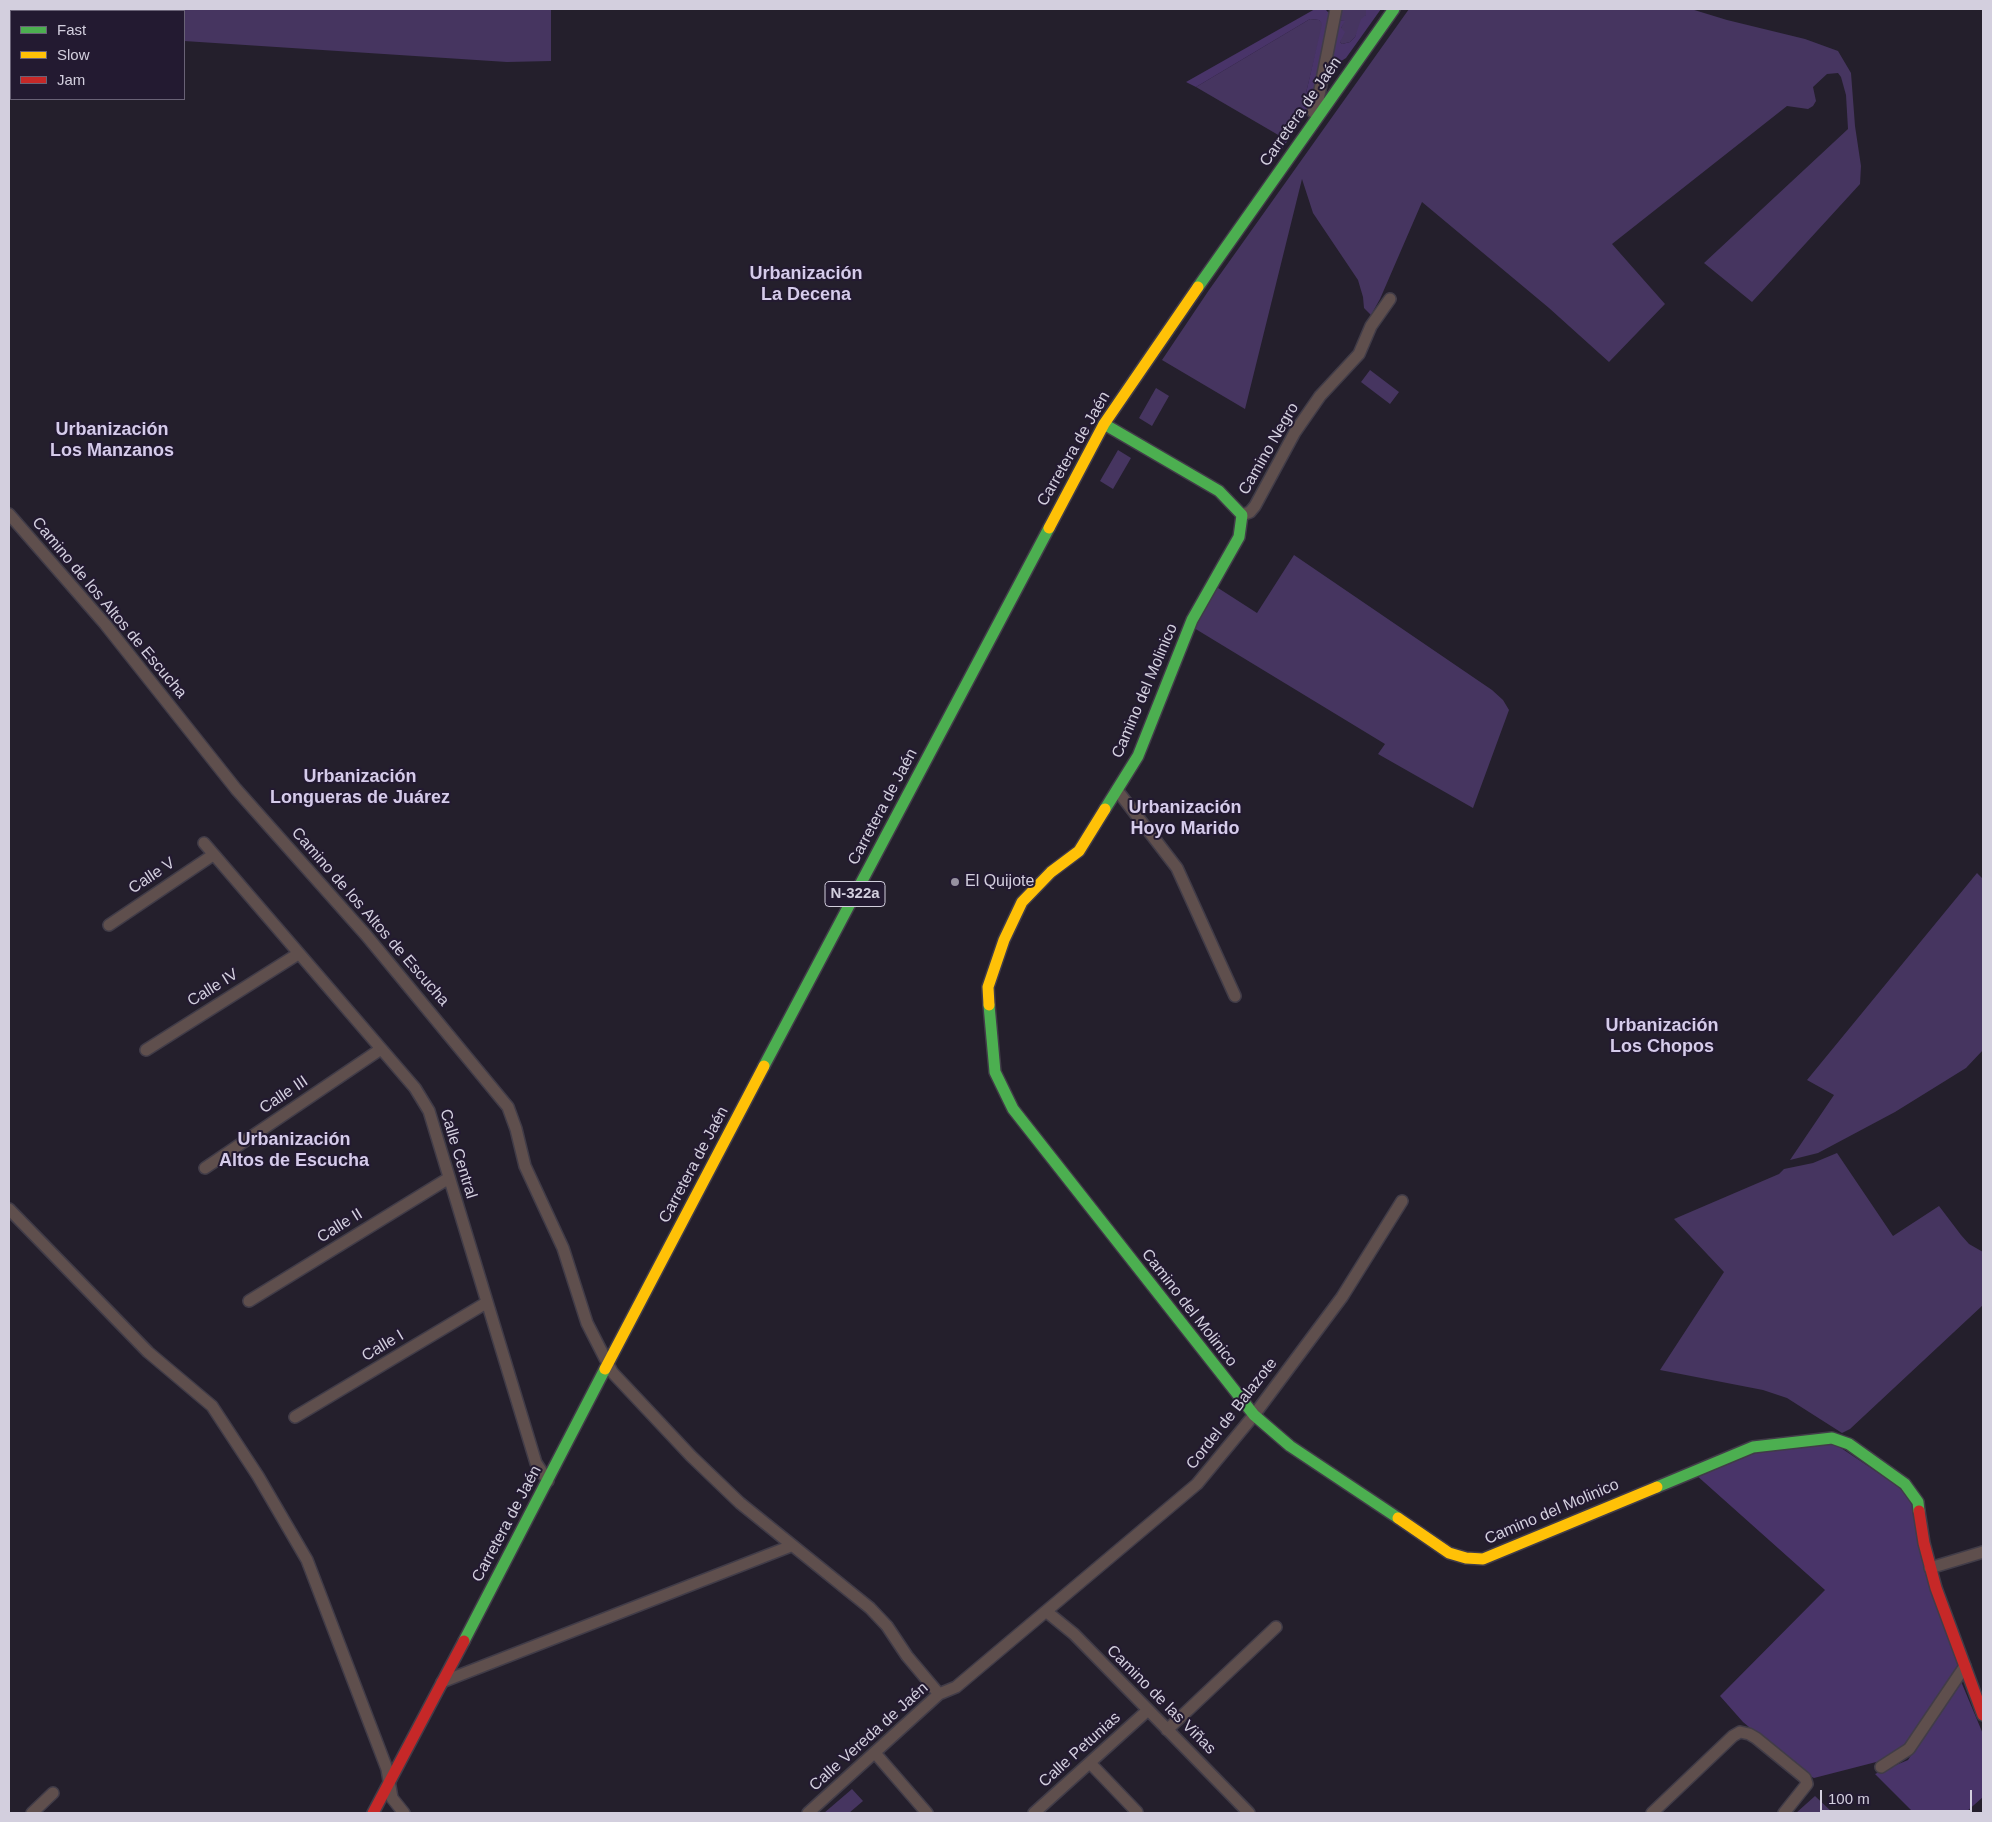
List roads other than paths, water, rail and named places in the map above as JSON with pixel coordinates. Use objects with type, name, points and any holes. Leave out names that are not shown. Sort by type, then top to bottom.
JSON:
[{"type":"main road","name":"Carretera de Jaén","points":[[373,1813],[1104,424],[1394,9]]},
{"type":"main road","points":[[1104,424],[1219,490],[1242,515]]},
{"type":"main road","name":"Camino del Molinico","points":[[1242,515],[1239,537],[1192,620],[1138,756],[1080,851],[1050,872],[1022,902],[1004,940],[988,987],[990,1033],[995,1072],[1013,1109],[1254,1415],[1306,1457],[1450,1553],[1466,1558],[1483,1559],[1737,1452],[1753,1447],[1832,1438],[1849,1444],[1905,1484],[1913,1492],[1918,1502],[1930,1568],[1983,1714]]},
{"type":"street","points":[[1300,141],[1318,100],[1336,9]]},
{"type":"street","name":"Camino Negro","points":[[1242,515],[1250,512],[1256,506],[1295,432],[1320,396],[1359,354],[1372,326],[1390,299]]},
{"type":"street","name":"Camino de los Altos de Escucha","points":[[9,514],[105,624],[236,789],[366,936],[508,1107],[516,1129],[525,1166],[563,1248],[587,1323],[612,1372],[691,1456],[740,1503],[870,1608],[887,1626],[908,1656],[939,1694]]},
{"type":"street","points":[[1117,790],[1177,868],[1235,996]]},
{"type":"street","name":"Calle Central","points":[[204,843],[298,954],[416,1088],[429,1111],[536,1462],[548,1481]]},
{"type":"street","name":"Calle V","points":[[109,925],[213,855]]},
{"type":"street","name":"Calle IV","points":[[146,1050],[298,954]]},
{"type":"street","name":"Calle III","points":[[205,1168],[381,1049]]},
{"type":"street","name":"Calle II","points":[[249,1301],[449,1178]]},
{"type":"street","name":"Cordel de Balazote","points":[[1047,1612],[1197,1484],[1254,1415],[1342,1297],[1402,1201]]},
{"type":"street","points":[[9,1209],[148,1352],[212,1406],[258,1476],[308,1560],[387,1769],[388,1784],[392,1798],[404,1813]]},
{"type":"street","name":"Calle I","points":[[295,1417],[486,1303]]},
{"type":"street","points":[[442,1682],[791,1546]]},
{"type":"street","points":[[1930,1568],[1983,1552]]},
{"type":"street","name":"Calle Vereda de Jaén","points":[[808,1813],[939,1694],[956,1687],[1047,1612]]},
{"type":"street","name":"Camino de las Viñas","points":[[1047,1612],[1074,1634],[1249,1813]]},
{"type":"street","points":[[1167,1730],[1276,1628]]},
{"type":"street","points":[[1880,1768],[1908,1749],[1965,1666]]},
{"type":"street","name":"Calle Petunias","points":[[1034,1813],[1148,1710]]},
{"type":"street","points":[[1652,1813],[1733,1736],[1740,1732],[1756,1738],[1805,1778],[1807,1784],[1784,1813]]},
{"type":"street","points":[[875,1753],[927,1813]]},
{"type":"street","points":[[1090,1763],[1137,1812]]},
{"type":"street","points":[[32,1813],[53,1792]]},
{"type":"street","points":[[381,1813],[392,1798]]},
{"type":"place","name":"El Quijote","points":[[955,882]]},
{"type":"district","name":"Urbanización La Decena","points":[[806,284]]},
{"type":"district","name":"Urbanización Los Manzanos","points":[[112,440]]},
{"type":"district","name":"Urbanización Longueras de Juárez","points":[[360,788]]},
{"type":"district","name":"Urbanización Hoyo Marido","points":[[1185,818]]},
{"type":"district","name":"Urbanización Los Chopos","points":[[1662,1036]]},
{"type":"district","name":"Urbanización Altos de Escucha","points":[[294,1150]]}]
